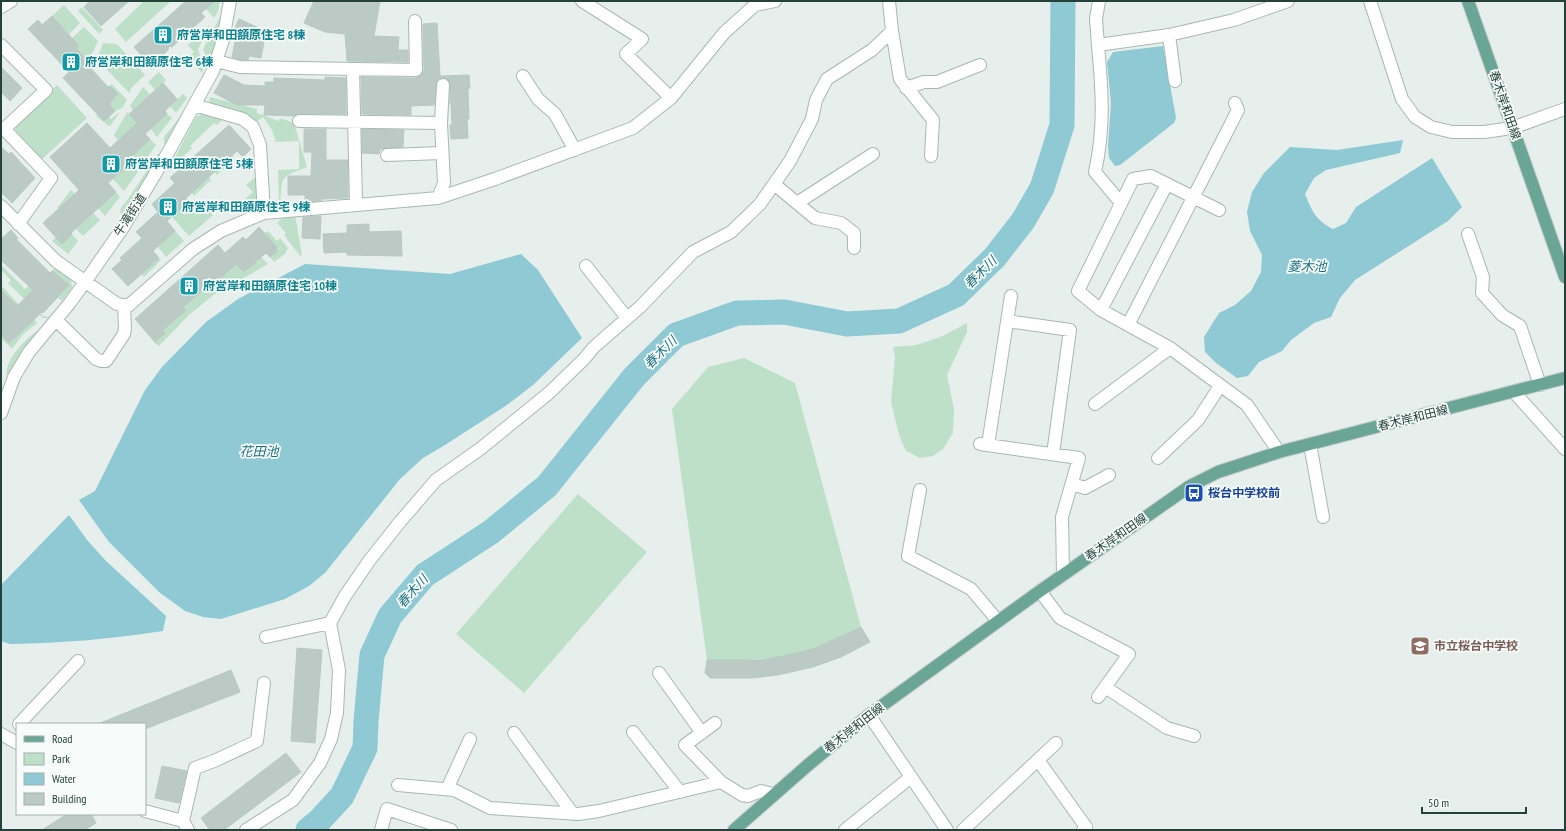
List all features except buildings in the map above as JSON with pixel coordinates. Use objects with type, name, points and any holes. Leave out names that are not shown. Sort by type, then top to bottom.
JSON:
[{"type":"main road","name":"春木岸和田線","points":[[1468,1],[1564,274]]},
{"type":"main road","name":"春木岸和田線","points":[[734,830],[773,794],[869,715],[1063,574],[1190,486],[1218,472],[1279,452],[1565,378]]},
{"type":"street","points":[[1,7],[11,1]]},
{"type":"street","name":"牛滝街道","points":[[1,413],[14,378],[29,352],[85,282],[124,226],[213,71],[223,40],[230,1]]},
{"type":"street","points":[[582,1],[642,39],[626,54],[671,98]]},
{"type":"street","points":[[1,206],[56,261],[117,304],[128,306],[193,249],[221,231],[264,213],[438,198],[576,150],[632,128],[671,98],[733,24],[755,5],[775,1]]},
{"type":"street","points":[[889,1],[892,31],[900,79],[933,120],[931,156]]},
{"type":"street","points":[[1099,1],[1096,19],[1103,109],[1101,137],[1095,172],[1121,203]]},
{"type":"street","points":[[1098,45],[1169,36],[1234,20],[1288,1]]},
{"type":"street","points":[[1370,1],[1402,99],[1415,117],[1431,127],[1452,132],[1484,132],[1512,128],[1565,109]]},
{"type":"street","points":[[216,61],[240,67],[416,70],[415,21]]},
{"type":"street","points":[[246,830],[293,800],[320,763],[331,739],[337,713],[339,670],[330,623],[345,596],[369,561],[436,480],[480,449],[549,393],[584,359],[594,347],[640,307],[693,252],[731,232],[760,204],[790,161],[812,119],[816,100],[827,80],[872,50],[892,31]]},
{"type":"street","points":[[1169,36],[1175,80]]},
{"type":"street","points":[[1,45],[46,90],[4,129],[51,178],[18,224]]},
{"type":"street","points":[[906,88],[924,82],[937,82],[980,65]]},
{"type":"street","points":[[353,69],[356,204]]},
{"type":"street","points":[[523,76],[538,99],[555,114],[576,150]]},
{"type":"street","points":[[438,198],[444,183],[441,123],[443,85]]},
{"type":"street","points":[[1128,324],[1238,110],[1235,103]]},
{"type":"street","points":[[194,104],[243,119],[253,127],[260,145],[264,213]]},
{"type":"street","points":[[299,121],[441,123]]},
{"type":"street","points":[[387,155],[442,153]]},
{"type":"street","points":[[797,203],[873,154]]},
{"type":"street","points":[[1218,210],[1151,176],[1133,179],[1078,291],[1101,310],[1170,348],[1247,405],[1279,452]]},
{"type":"street","points":[[774,184],[815,218],[841,223],[854,233],[854,248]]},
{"type":"street","points":[[1101,310],[1167,184]]},
{"type":"street","points":[[1468,234],[1483,277],[1482,293],[1502,315],[1520,326],[1540,384]]},
{"type":"street","points":[[586,266],[627,318]]},
{"type":"street","points":[[1011,296],[984,444],[1080,458],[1062,517],[1063,574]]},
{"type":"street","points":[[56,320],[96,359],[106,361],[124,334],[124,306]]},
{"type":"street","points":[[1007,321],[1070,330],[1053,454]]},
{"type":"street","points":[[1095,404],[1170,348]]},
{"type":"street","points":[[1158,458],[1198,420],[1220,386]]},
{"type":"street","points":[[1514,392],[1565,449]]},
{"type":"street","points":[[1310,444],[1323,517]]},
{"type":"street","points":[[1072,484],[1085,488],[1109,475]]},
{"type":"street","points":[[920,490],[908,556],[971,589],[998,621]]},
{"type":"street","points":[[1040,591],[1060,618],[1129,654],[1098,697]]},
{"type":"street","points":[[266,637],[330,623]]},
{"type":"street","points":[[20,723],[78,660]]},
{"type":"street","points":[[658,673],[702,733]]},
{"type":"street","points":[[146,811],[186,825],[195,768],[214,762],[256,741],[264,683]]},
{"type":"street","points":[[1105,687],[1167,728],[1194,736]]},
{"type":"street","points":[[869,715],[947,830]]},
{"type":"street","points":[[715,723],[685,745],[721,782],[742,795],[748,796],[761,791],[773,794]]},
{"type":"street","points":[[8,738],[16,728]]},
{"type":"street","points":[[633,732],[680,792]]},
{"type":"street","points":[[514,733],[573,814]]},
{"type":"street","points":[[447,789],[470,739]]},
{"type":"street","points":[[963,830],[1056,743]]},
{"type":"street","points":[[1038,760],[1086,827],[1083,830]]},
{"type":"street","points":[[845,830],[911,777]]},
{"type":"street","points":[[398,785],[454,790],[490,808],[573,814],[598,811],[721,782]]},
{"type":"street","points":[[381,830],[387,810],[451,830]]},
{"type":"green space","points":[[144,1],[171,1],[126,42],[115,29]]},
{"type":"green space","points":[[215,1],[220,1],[218,11],[214,18],[206,9]]},
{"type":"green space","points":[[64,5],[80,23],[69,34],[52,16]]},
{"type":"green space","points":[[82,7],[103,30],[99,34],[78,11]]},
{"type":"green space","points":[[221,15],[215,50],[209,66],[203,49]]},
{"type":"green space","points":[[210,25],[198,49],[204,67],[202,73],[188,57],[194,52],[188,45]]},
{"type":"green space","points":[[84,27],[98,41],[93,52],[86,59],[76,48],[72,38]]},
{"type":"green space","points":[[103,43],[117,44],[145,75],[132,87],[129,93],[97,59]]},
{"type":"green space","points":[[159,72],[166,80],[155,90],[148,82]]},
{"type":"green space","points":[[112,84],[127,100],[122,108],[115,111],[112,107],[106,113],[111,119],[120,112],[109,126],[96,116],[118,95],[110,86]]},
{"type":"green space","points":[[57,85],[87,118],[40,161],[15,133],[16,123]]},
{"type":"green space","points":[[143,87],[150,94],[133,110],[130,106]]},
{"type":"green space","points":[[183,94],[187,98],[176,113],[170,106]]},
{"type":"green space","points":[[210,97],[257,109],[257,113],[279,121],[280,118],[294,123],[307,167],[291,173],[284,179],[281,188],[280,205],[273,205],[270,203],[279,202],[278,170],[299,169],[299,141],[276,142],[272,130],[263,117],[255,123],[211,104],[209,100]]},
{"type":"green space","points":[[127,112],[137,123],[118,140],[114,135]]},
{"type":"green space","points":[[204,113],[223,119],[217,125],[214,123],[190,146],[192,148],[171,168],[170,167],[196,117]]},
{"type":"green space","points":[[167,114],[172,118],[157,137],[151,129]]},
{"type":"green space","points":[[182,114],[184,115],[166,145],[164,144],[164,137]]},
{"type":"green space","points":[[150,139],[156,145],[142,165],[133,155]]},
{"type":"green space","points":[[158,154],[161,154],[123,218],[120,212],[121,208]]},
{"type":"green space","points":[[232,156],[234,159],[217,175],[214,172]]},
{"type":"green space","points":[[130,163],[138,172],[124,191],[113,179]]},
{"type":"green space","points":[[209,177],[211,180],[194,196],[192,193]]},
{"type":"green space","points":[[254,178],[257,178],[258,195],[250,209],[243,201],[253,192],[246,185]]},
{"type":"green space","points":[[71,190],[75,194],[58,209],[57,208]]},
{"type":"green space","points":[[116,192],[120,197],[105,216],[98,208]]},
{"type":"green space","points":[[199,200],[213,215],[189,236],[172,217],[189,201],[193,205]]},
{"type":"green space","points":[[93,213],[100,220],[83,236],[76,229]]},
{"type":"green space","points":[[295,215],[302,255],[300,256],[284,235],[286,233],[277,223],[284,216]]},
{"type":"green space","points":[[175,231],[184,241],[166,257],[158,247]]},
{"type":"green space","points":[[268,231],[277,241],[280,238],[288,248],[285,254],[274,262],[270,257],[279,249],[265,233]]},
{"type":"green space","points":[[72,234],[78,241],[68,254],[52,241],[56,237],[62,244]]},
{"type":"green space","points":[[261,257],[268,264],[242,279],[231,281],[190,314],[159,346],[154,343],[165,333],[163,330],[185,310],[183,307],[212,282],[214,284],[236,264],[244,272]]},
{"type":"green space","points":[[159,258],[161,260],[144,277],[141,274]]},
{"type":"green space","points":[[1,265],[25,289],[36,279],[35,288],[25,298],[43,316],[49,318],[43,318],[8,283],[11,280],[1,270]]},
{"type":"green space","points":[[55,267],[71,278],[72,288],[62,301],[58,298],[69,285],[52,271]]},
{"type":"green space","points":[[3,287],[20,306],[18,308],[1,290]]},
{"type":"green space","points":[[25,310],[37,323],[22,335],[12,349],[1,338],[1,334],[9,343]]},
{"type":"green space","points":[[967,323],[967,332],[947,375],[954,409],[953,433],[943,449],[933,456],[920,458],[906,451],[899,435],[891,402],[895,357],[893,347],[916,345],[943,336]]},
{"type":"green space","points":[[37,331],[40,331],[10,375],[6,374],[7,368],[17,350]]},
{"type":"green space","points":[[744,358],[795,383],[861,627],[823,646],[790,655],[749,660],[707,660],[672,409],[708,367]]},
{"type":"green space","points":[[578,494],[647,552],[524,693],[456,634]]},
{"type":"water","points":[[1163,46],[1176,118],[1174,123],[1120,165],[1115,166],[1109,158],[1108,146],[1111,103],[1107,62],[1113,52]]},
{"type":"water","name":"菱木池","points":[[1403,140],[1400,153],[1326,170],[1314,178],[1305,194],[1318,219],[1333,229],[1346,223],[1356,207],[1432,158],[1462,207],[1448,221],[1355,280],[1340,298],[1331,317],[1314,323],[1291,340],[1282,351],[1259,362],[1248,376],[1237,378],[1216,363],[1205,352],[1204,337],[1219,313],[1235,305],[1251,291],[1261,272],[1262,255],[1250,231],[1247,212],[1252,192],[1264,173],[1290,147],[1337,150]]},
{"type":"water","name":"花田池","points":[[521,254],[538,270],[582,338],[533,385],[507,405],[423,458],[400,479],[325,573],[309,586],[285,599],[221,619],[203,617],[185,611],[159,592],[109,542],[79,500],[95,491],[145,390],[162,367],[206,322],[238,299],[305,264],[450,274]]},
{"type":"water","points":[[69,515],[87,540],[106,561],[166,616],[163,631],[68,642],[10,644],[1,641],[2,584]]},
{"type":"waterway","name":"春木川","points":[[308,830],[319,821],[342,796],[365,748],[372,655],[390,616],[425,575],[491,532],[547,486],[634,377],[676,335],[737,313],[784,312],[847,324],[899,321],[956,295],[995,257],[1023,221],[1042,188],[1062,125],[1063,1]]},
{"type":"place","name":"府営岸和田額原住宅 8棟","points":[[163,35]]},
{"type":"place","name":"府営岸和田額原住宅 6棟","points":[[71,62]]},
{"type":"place","name":"府営岸和田額原住宅 5棟","points":[[111,164]]},
{"type":"place","name":"府営岸和田額原住宅 9棟","points":[[168,207]]},
{"type":"place","name":"府営岸和田額原住宅 10棟","points":[[189,286]]},
{"type":"place","name":"桜台中学校前","points":[[1194,493]]},
{"type":"place","name":"市立桜台中学校","points":[[1420,646]]}]
